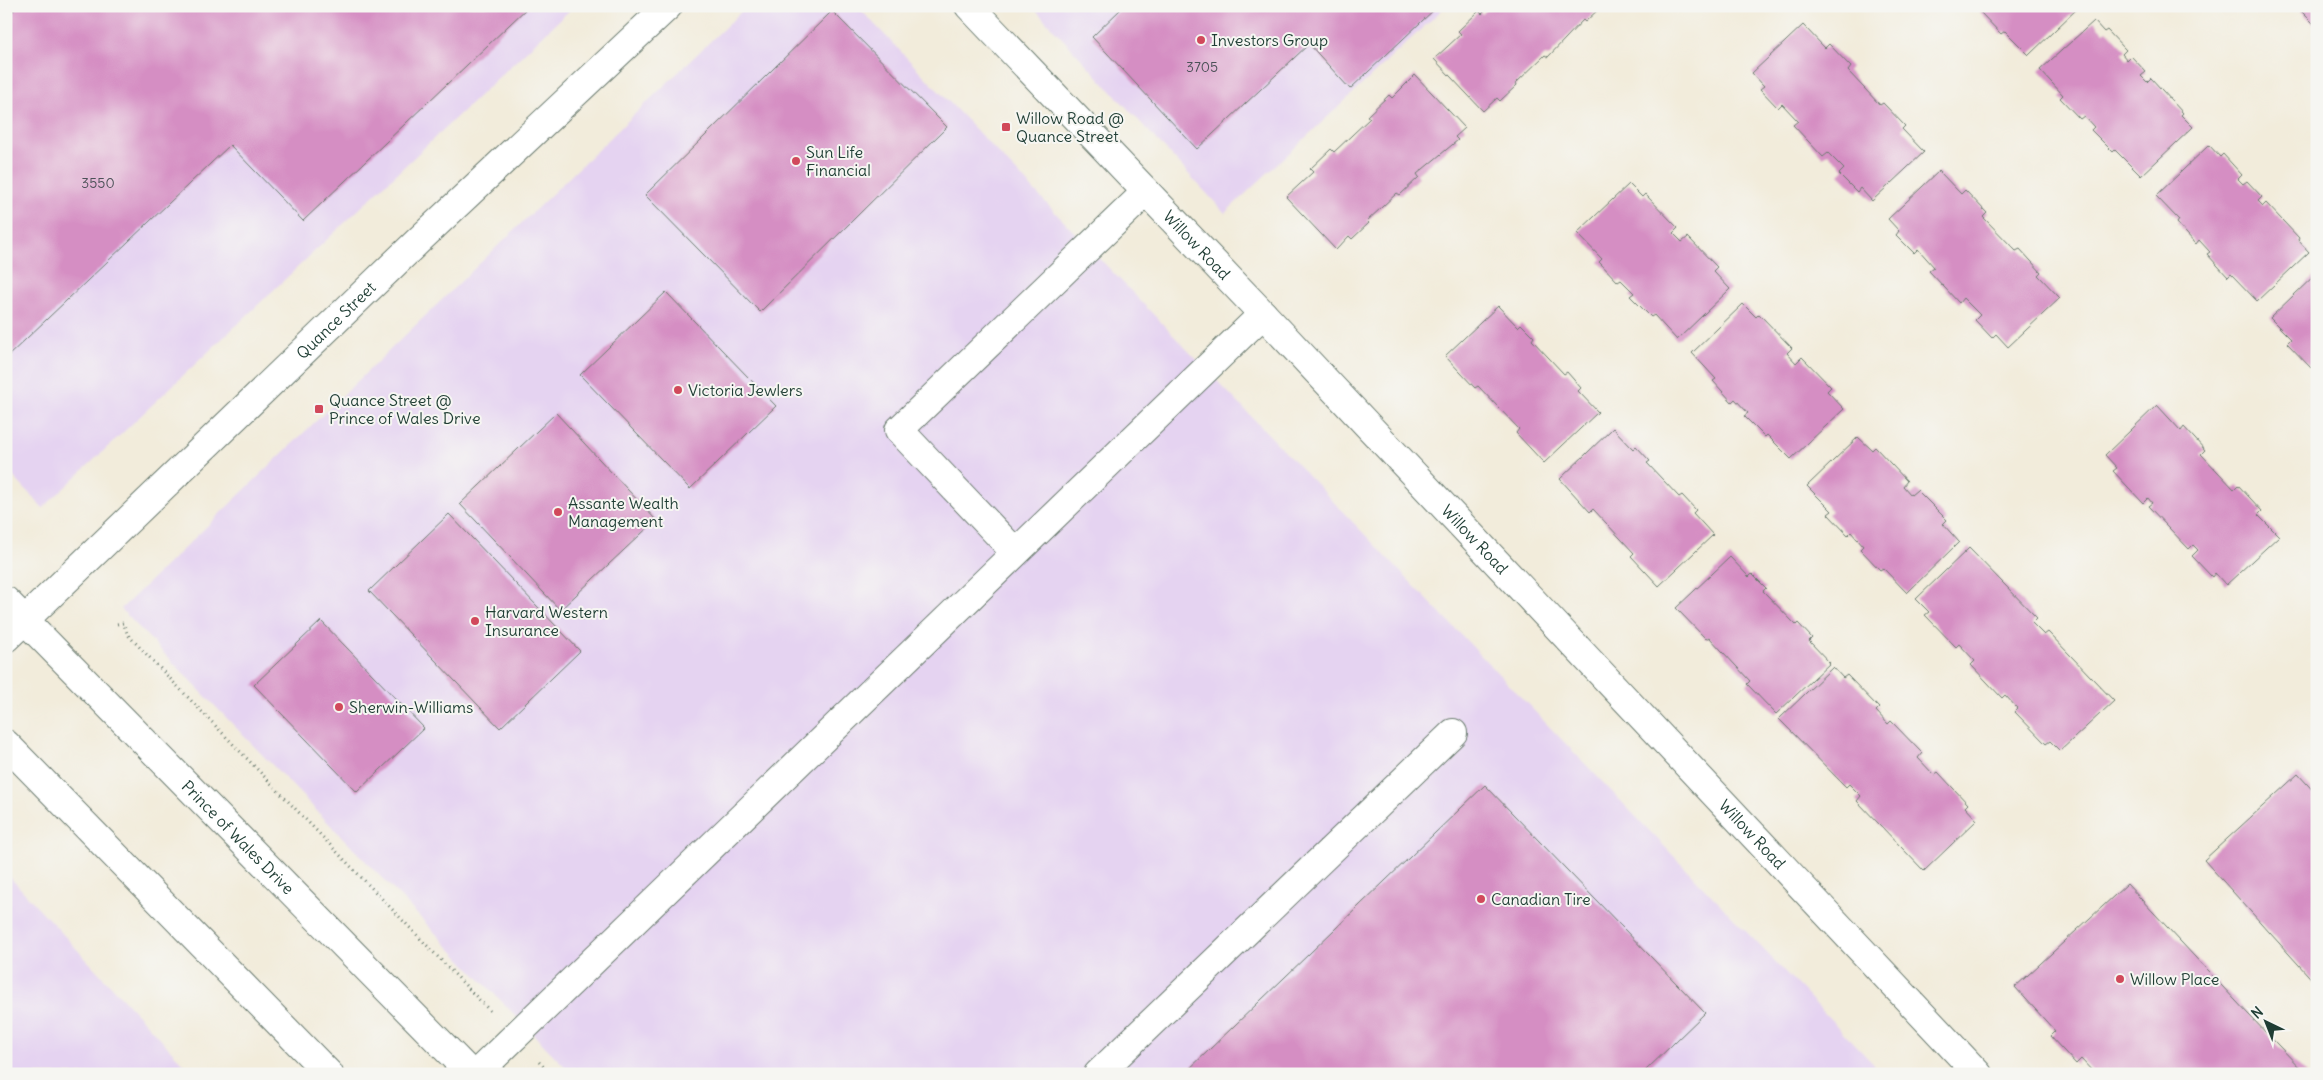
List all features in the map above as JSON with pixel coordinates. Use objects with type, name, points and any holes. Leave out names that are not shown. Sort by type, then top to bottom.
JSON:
[{"type":"street","name":"Quance Street","points":[[16,629],[418,241],[668,6]]},
{"type":"street","name":"Willow Road","points":[[969,6],[1263,314],[1978,1074]]},
{"type":"street","points":[[1015,552],[899,430],[1146,192]]},
{"type":"street","points":[[476,1074],[1263,314]]},
{"type":"street","name":"Prince of Wales Drive","points":[[6,601],[16,629],[471,1074]]},
{"type":"street","points":[[1098,1074],[1453,733]]},
{"type":"street","points":[[6,744],[329,1074]]},
{"type":"path","points":[[117,624],[123,623],[128,635],[514,1038],[551,1074]]},
{"type":"shaded area","points":[[6,6],[574,6],[43,508],[6,469]]},
{"type":"shaded area","points":[[747,6],[857,6],[1883,1074],[572,1074],[121,609]]},
{"type":"shaded area","points":[[1032,6],[1446,6],[1225,213]]},
{"type":"shaded area","points":[[6,873],[193,1074],[6,1074]]},
{"type":"building","points":[[18,6],[529,6],[303,221],[230,145],[6,358],[6,18]]},
{"type":"building","points":[[1124,6],[1438,6],[1350,89],[1309,44],[1197,149],[1092,37]]},
{"type":"building","points":[[1490,6],[1602,6],[1585,22],[1583,20],[1548,57],[1545,55],[1500,101],[1497,98],[1483,111],[1434,59],[1461,34],[1458,31],[1479,11],[1482,14]]},
{"type":"building","points":[[1982,6],[2080,6],[2029,55],[2005,31],[2001,34],[1980,12],[1984,9]]},
{"type":"building","points":[[2302,6],[2317,6],[2317,27],[2299,9]]},
{"type":"building","name":"Sun Life Financial","points":[[832,11],[947,127],[760,312],[645,195]]},
{"type":"building","points":[[2094,21],[2104,32],[2107,30],[2126,50],[2122,54],[2127,60],[2131,56],[2146,72],[2141,76],[2147,82],[2151,78],[2183,113],[2181,115],[2193,127],[2141,176],[2115,150],[2113,152],[2091,130],[2094,127],[2084,116],[2080,119],[2060,98],[2063,95],[2040,70]]},
{"type":"building","points":[[1803,25],[1825,48],[1829,44],[1851,67],[1848,71],[1880,105],[1883,103],[1905,126],[1902,129],[1924,152],[1872,201],[1860,188],[1857,192],[1839,174],[1844,169],[1828,153],[1823,157],[1793,125],[1798,121],[1782,104],[1778,108],[1760,89],[1764,86],[1752,73]]},
{"type":"building","points":[[1415,75],[1465,128],[1455,137],[1458,140],[1417,174],[1419,177],[1400,195],[1397,193],[1367,221],[1369,223],[1352,239],[1349,236],[1336,250],[1286,197],[1313,172],[1310,169],[1331,149],[1334,152],[1370,118],[1367,116],[1389,95],[1392,98]]},
{"type":"building","points":[[2209,145],[2220,157],[2223,154],[2242,175],[2238,179],[2243,184],[2247,181],[2262,197],[2258,201],[2263,206],[2266,203],[2299,238],[2298,240],[2309,252],[2257,301],[2231,274],[2228,277],[2207,254],[2210,252],[2199,240],[2196,244],[2177,223],[2179,220],[2156,196]]},
{"type":"building","points":[[1939,171],[1961,194],[1965,190],[1987,213],[1983,217],[2016,251],[2020,249],[2041,272],[2038,275],[2060,298],[2008,347],[1996,334],[1992,338],[1975,320],[1980,315],[1963,298],[1959,303],[1929,271],[1934,267],[1918,249],[1914,253],[1896,235],[1899,231],[1888,219]]},
{"type":"building","points":[[1629,184],[1642,197],[1645,194],[1678,228],[1673,233],[1682,242],[1688,237],[1717,267],[1713,271],[1730,289],[1677,340],[1654,315],[1651,317],[1630,296],[1634,293],[1621,280],[1618,282],[1599,262],[1602,259],[1577,233]]},
{"type":"building","points":[[2317,273],[2317,366],[2315,364],[2311,368],[2287,343],[2291,339],[2270,318]]},
{"type":"building","name":"Victoria Jewlers","points":[[666,292],[776,406],[690,489],[580,375]]},
{"type":"building","points":[[1743,304],[1756,317],[1759,314],[1792,348],[1787,353],[1796,363],[1802,357],[1831,387],[1827,391],[1844,409],[1791,459],[1767,435],[1765,437],[1744,416],[1748,413],[1735,399],[1732,402],[1713,381],[1716,379],[1692,353]]},
{"type":"building","points":[[1498,306],[1518,327],[1521,324],[1534,337],[1532,340],[1564,374],[1567,372],[1581,388],[1578,391],[1598,412],[1544,463],[1516,433],[1519,429],[1478,386],[1475,388],[1445,356]]},
{"type":"building","points":[[2157,405],[2181,431],[2184,427],[2205,450],[2201,454],[2234,489],[2238,485],[2262,511],[2258,515],[2279,536],[2226,585],[2215,573],[2212,577],[2192,556],[2198,550],[2193,545],[2189,549],[2148,506],[2152,503],[2148,498],[2143,503],[2113,471],[2117,468],[2105,455]]},
{"type":"building","name":"Assante Wealth Management","points":[[556,413],[656,520],[560,610],[460,504]]},
{"type":"building","points":[[1613,428],[1633,449],[1636,446],[1650,461],[1647,463],[1679,497],[1682,495],[1696,510],[1693,513],[1713,535],[1659,586],[1631,556],[1634,553],[1593,509],[1590,512],[1560,479]]},
{"type":"building","points":[[1858,437],[1872,450],[1875,447],[1907,481],[1903,486],[1911,495],[1917,490],[1947,520],[1943,524],[1959,542],[1907,593],[1883,568],[1880,570],[1860,549],[1863,546],[1851,532],[1848,535],[1828,514],[1832,511],[1807,486]]},
{"type":"building","name":"Harvard Western Insurance","points":[[449,514],[580,651],[500,728],[369,591]]},
{"type":"building","points":[[1969,548],[2037,618],[2032,623],[2044,635],[2048,632],[2114,701],[2060,751],[2050,741],[2046,744],[2014,711],[2017,708],[2005,695],[2002,698],[1971,665],[1975,661],[1959,644],[1956,647],[1925,615],[1929,612],[1916,599]]},
{"type":"building","points":[[1730,557],[1749,577],[1752,574],[1766,588],[1763,591],[1796,625],[1798,623],[1812,638],[1809,641],[1830,663],[1776,714],[1747,684],[1750,681],[1709,637],[1706,639],[1676,608]]},
{"type":"building","name":"Sherwin-Williams","points":[[321,621],[424,728],[357,792],[254,685]]},
{"type":"building","points":[[1833,667],[1843,678],[1847,675],[1879,708],[1876,711],[1888,724],[1891,721],[1922,753],[1918,758],[1934,775],[1938,772],[1968,804],[1965,807],[1977,820],[1924,871],[1857,801],[1861,796],[1849,784],[1846,787],[1779,719]]},
{"type":"building","points":[[2298,774],[2317,795],[2317,985],[2204,860]]},
{"type":"building","name":"Canadian Tire","points":[[1485,785],[1705,1013],[1644,1072],[1646,1074],[1184,1074]]},
{"type":"building","name":"Willow Place","points":[[2127,884],[2306,1074],[2095,1074],[2081,1059],[2076,1064],[2050,1036],[2055,1031],[2015,987]]},
{"type":"place","name":"Investors Group","points":[[1201,40]]},
{"type":"place","name":"Willow Road @ Quance Street","points":[[1006,127]]},
{"type":"place","name":"Sun Life Financial","points":[[796,161]]},
{"type":"place","name":"Victoria Jewlers","points":[[678,390]]},
{"type":"place","name":"Quance Street @ Prince of Wales Drive","points":[[319,409]]},
{"type":"place","name":"Assante Wealth Management","points":[[558,512]]},
{"type":"place","name":"Harvard Western Insurance","points":[[475,621]]},
{"type":"place","name":"Sherwin-Williams","points":[[339,707]]},
{"type":"place","name":"Canadian Tire","points":[[1481,899]]},
{"type":"place","name":"Willow Place","points":[[2120,979]]}]
